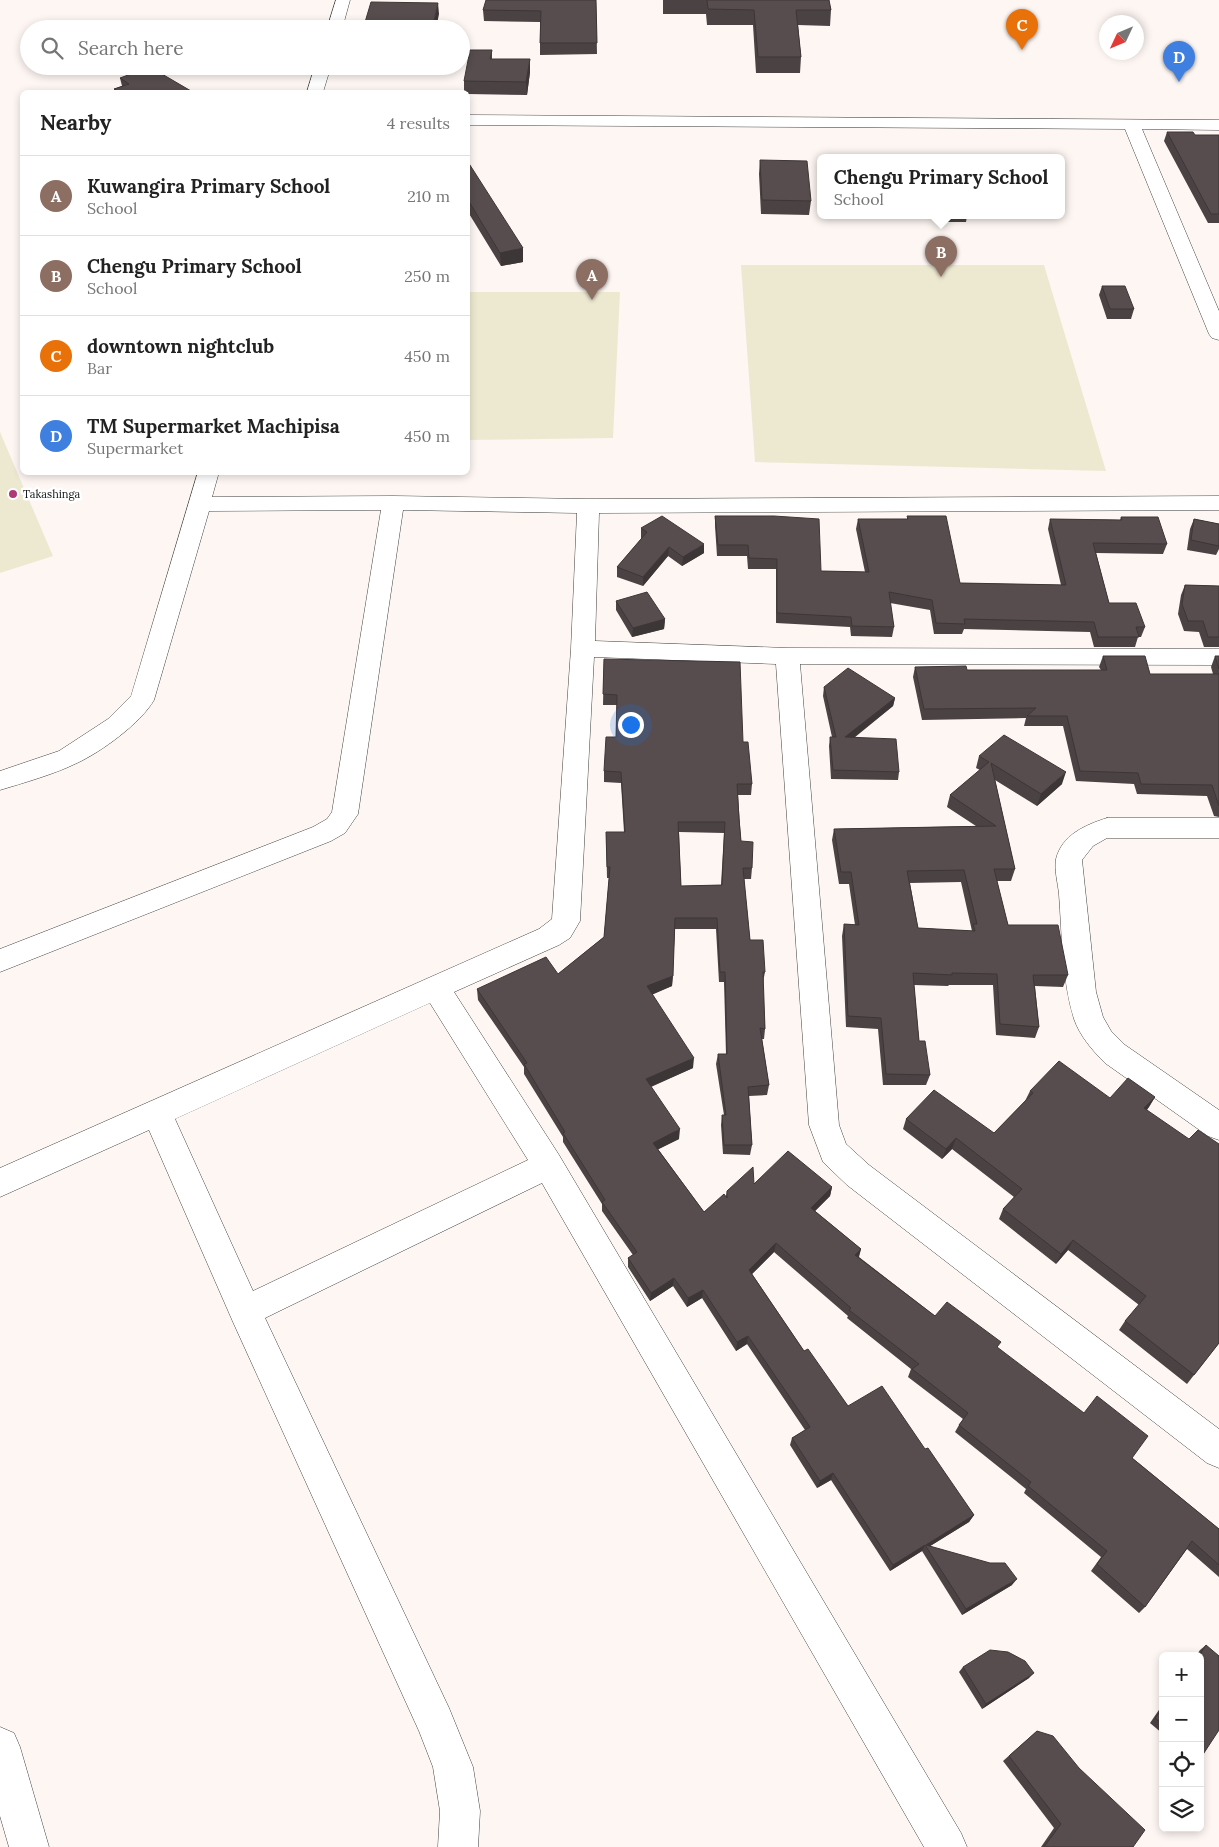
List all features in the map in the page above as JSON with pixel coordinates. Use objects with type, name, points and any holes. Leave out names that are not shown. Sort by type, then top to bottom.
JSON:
[{"type":"street","points":[[337,20],[343,0]]},
{"type":"street","points":[[316,90],[320,75]]},
{"type":"street","points":[[470,120],[1132,126],[1219,125]]},
{"type":"street","points":[[1132,126],[1219,334]]},
{"type":"street","points":[[0,781],[68,757],[118,725],[142,700],[208,475]]},
{"type":"street","points":[[200,504],[393,503],[588,506],[1219,503]]},
{"type":"street","points":[[0,961],[322,834],[336,826],[345,814],[393,503]]},
{"type":"street","points":[[0,1183],[437,989],[549,937],[560,930],[566,921],[583,649],[588,506]]},
{"type":"street","points":[[583,649],[788,656],[1219,657]]},
{"type":"street","points":[[788,656],[824,1125],[834,1152],[858,1175],[1219,1451]]},
{"type":"street","points":[[1219,828],[1108,828],[1093,832],[1078,843],[1069,860],[1082,992],[1089,1020],[1100,1040],[1115,1054],[1219,1127]]},
{"type":"street","points":[[437,989],[548,1165],[947,1847]]},
{"type":"street","points":[[157,1113],[245,1311],[435,1722],[453,1768],[460,1811],[458,1847]]},
{"type":"street","points":[[245,1311],[548,1165]]},
{"type":"street","points":[[0,1747],[30,1847]]},
{"type":"shaded area","points":[[741,265],[1044,265],[1106,471],[755,462]]},
{"type":"shaded area","points":[[470,292],[620,292],[613,438],[470,440]]},
{"type":"shaded area","name":"Takashinga","points":[[0,432],[53,556],[0,573]]},
{"type":"building","points":[[486,0],[596,0],[597,43],[540,43],[541,11],[483,10]]},
{"type":"building","points":[[707,0],[829,0],[831,10],[796,10],[801,57],[758,57],[754,10],[708,9]]},
{"type":"building","points":[[371,2],[438,3],[434,20],[366,20]]},
{"type":"building","points":[[470,50],[492,50],[490,59],[530,59],[526,82],[464,81],[465,75],[470,75]]},
{"type":"building","points":[[128,75],[164,75],[189,90],[116,90],[114,89],[129,84],[120,78]]},
{"type":"building","points":[[1167,132],[1219,135],[1219,214],[1211,214]]},
{"type":"building","points":[[760,160],[807,161],[811,201],[762,200]]},
{"type":"building","points":[[470,165],[523,248],[500,253],[470,203]]},
{"type":"building","points":[[1102,286],[1125,286],[1134,309],[1110,309]]},
{"type":"building","points":[[662,516],[704,544],[683,557],[669,547],[643,577],[617,567],[647,532],[641,528]]},
{"type":"building","points":[[715,516],[774,516],[819,519],[821,571],[869,572],[858,519],[908,519],[907,516],[946,516],[960,583],[1066,585],[1050,519],[1122,520],[1121,517],[1158,517],[1167,544],[1093,543],[1109,603],[1136,603],[1145,627],[1136,627],[1139,637],[1098,637],[1094,622],[964,619],[965,624],[936,623],[932,600],[889,592],[894,627],[852,626],[851,617],[777,613],[777,559],[749,558],[748,545],[718,545]]},
{"type":"building","points":[[1194,519],[1219,524],[1219,546],[1191,540]]},
{"type":"building","points":[[1185,585],[1219,586],[1219,637],[1208,637],[1203,621],[1188,621],[1182,604]]},
{"type":"building","points":[[647,592],[665,619],[633,628],[616,601]]},
{"type":"building","points":[[1103,656],[1145,656],[1150,674],[1219,674],[1219,806],[1212,785],[1141,784],[1138,773],[1080,771],[1067,716],[1027,716],[1036,708],[924,709],[915,667],[966,666],[967,670],[1107,670]]},
{"type":"building","points":[[1215,656],[1219,656],[1219,669]]},
{"type":"building","points":[[604,659],[740,662],[743,742],[748,742],[752,784],[737,784],[739,819],[741,841],[753,842],[752,868],[743,868],[750,940],[763,940],[765,1029],[760,1028],[769,1085],[748,1087],[752,1145],[724,1145],[722,1115],[726,1115],[718,1054],[727,1054],[725,972],[720,972],[717,918],[675,918],[673,976],[647,986],[694,1058],[646,1079],[680,1129],[653,1143],[704,1212],[724,1194],[727,1198],[727,1191],[753,1167],[754,1184],[788,1151],[832,1187],[811,1208],[861,1249],[855,1255],[935,1316],[947,1302],[1001,1342],[997,1347],[1084,1413],[1097,1396],[1148,1436],[1132,1458],[1219,1529],[1219,1565],[1192,1541],[1145,1607],[1097,1564],[1107,1551],[1028,1486],[1031,1482],[959,1425],[968,1413],[912,1369],[919,1364],[849,1310],[851,1308],[776,1243],[749,1270],[804,1351],[808,1349],[848,1406],[882,1386],[925,1449],[928,1448],[974,1515],[926,1545],[990,1563],[1005,1563],[1017,1579],[966,1609],[925,1545],[893,1565],[833,1473],[820,1481],[792,1438],[810,1427],[748,1336],[737,1342],[703,1290],[688,1298],[674,1278],[651,1293],[628,1258],[637,1252],[602,1202],[605,1200],[563,1133],[565,1132],[524,1064],[527,1063],[477,989],[546,957],[558,974],[604,937],[610,867],[607,867],[606,832],[625,832],[621,772],[604,771],[606,737],[616,737],[617,695],[603,694]],"holes":[[[678,822],[725,822],[722,885],[681,886]]]},
{"type":"building","points":[[848,668],[895,698],[845,737],[896,739],[899,772],[833,770],[830,737],[836,737],[824,687]]},
{"type":"building","points":[[1004,735],[1066,772],[1041,794],[991,763],[1015,869],[994,869],[1008,925],[1058,925],[1068,975],[1033,975],[1039,1027],[1000,1024],[997,974],[952,973],[952,975],[913,973],[919,1041],[925,1041],[930,1075],[886,1074],[881,1018],[848,1016],[844,924],[859,925],[851,872],[841,872],[834,829],[996,826],[950,795],[989,762],[979,756]],"holes":[[[964,870],[977,924],[973,924],[975,931],[918,928],[907,871]]]},
{"type":"building","points":[[1059,1061],[1110,1098],[1128,1078],[1155,1097],[1144,1108],[1189,1139],[1198,1130],[1219,1144],[1219,1343],[1194,1375],[1125,1321],[1146,1296],[1073,1240],[1061,1254],[1003,1209],[1022,1189],[956,1138],[946,1149],[906,1119],[934,1090],[994,1133],[1033,1093],[1030,1091]]},
{"type":"building","points":[[1206,1645],[1219,1656],[1219,1730],[1204,1753],[1204,1652],[1202,1652]]},
{"type":"building","points":[[990,1650],[1008,1652],[1025,1661],[1034,1673],[986,1704],[963,1667]]},
{"type":"building","points":[[1159,1713],[1159,1722],[1155,1718]]},
{"type":"building","points":[[1037,1731],[1053,1736],[1079,1768],[1145,1830],[1133,1847],[1044,1847],[1061,1824],[1009,1756]]},
{"type":"place","name":"downtown nightclub","points":[[1022,50]]},
{"type":"place","name":"TM Supermarket Machipisa","points":[[1179,82]]},
{"type":"place","name":"Chengu Primary School","points":[[941,277]]},
{"type":"place","name":"Kuwangira Primary School","points":[[592,300]]},
{"type":"place","name":"Takashinga","points":[[13,494]]}]
